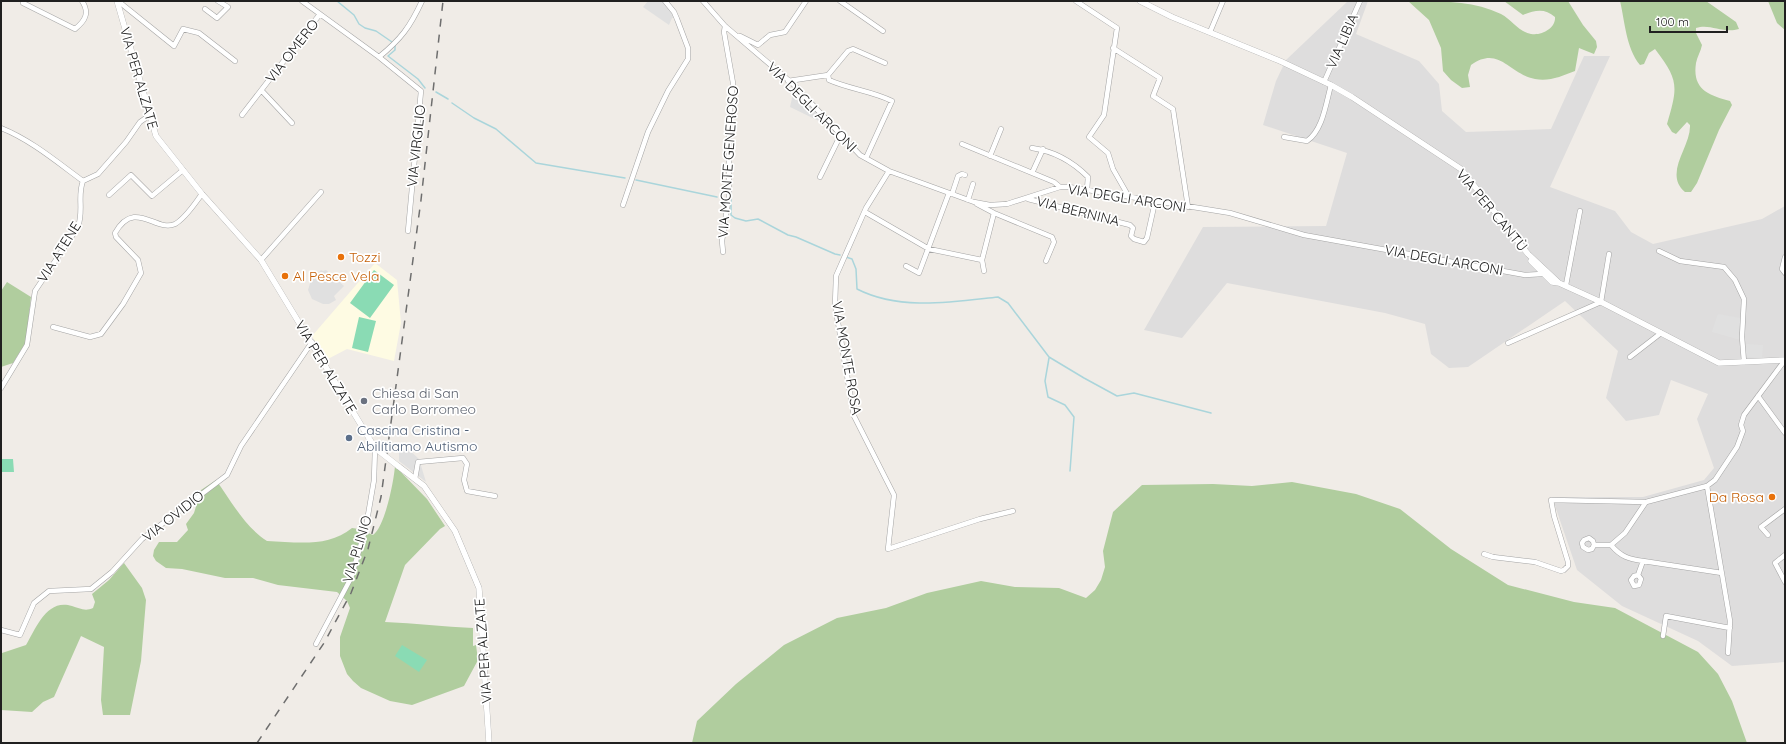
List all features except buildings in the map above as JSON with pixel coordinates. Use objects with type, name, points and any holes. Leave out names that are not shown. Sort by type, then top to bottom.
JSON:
[{"type":"street","points":[[23,3],[75,29],[82,23],[87,14],[86,8],[82,1]]},
{"type":"street","points":[[117,1],[174,46],[183,29],[199,33],[235,62]]},
{"type":"street","name":"VIA PER ALZATE","points":[[117,1],[156,136],[202,194],[261,260],[375,448],[424,486],[455,531],[479,588],[489,743]]},
{"type":"street","points":[[205,9],[217,18],[228,7],[218,1]]},
{"type":"street","name":"VIA VIRGILIO","points":[[302,1],[379,56],[422,91],[408,231]]},
{"type":"street","points":[[379,56],[398,41],[413,21],[422,1]]},
{"type":"street","points":[[623,205],[648,132],[668,92],[688,59],[688,48],[677,19],[674,12],[665,1]]},
{"type":"street","name":"VIA DEGLI ARCONI","points":[[703,1],[725,26],[788,80],[860,154],[889,171],[974,202],[1007,204],[1028,199],[1060,187],[1086,190],[1230,213],[1304,235],[1526,275],[1544,272]]},
{"type":"street","points":[[734,34],[758,45],[770,36],[786,31],[806,1]]},
{"type":"street","points":[[840,1],[883,31]]},
{"type":"street","points":[[1076,1],[1117,28],[1104,115],[1089,137],[1108,153],[1113,169],[1130,197]]},
{"type":"street","name":"VIA PER CANTÙ","points":[[1140,1],[1280,61],[1331,85],[1352,97],[1461,169],[1528,254],[1544,272],[1559,283],[1601,302],[1719,363],[1785,360]]},
{"type":"street","points":[[1210,32],[1223,1]]},
{"type":"street","name":"VIA LIBIA","points":[[1324,82],[1360,1]]},
{"type":"street","name":"VIA OMERO","points":[[292,122],[262,91],[320,14]]},
{"type":"street","name":"VIA MONTE GENEROSO","points":[[723,252],[722,241],[729,196],[729,121],[733,83],[724,32],[725,26]]},
{"type":"street","points":[[1113,48],[1160,78],[1153,96],[1173,109],[1188,207]]},
{"type":"street","points":[[788,80],[828,75],[848,51],[854,49],[885,63]]},
{"type":"street","points":[[828,75],[829,80],[836,84],[892,101],[866,158]]},
{"type":"street","points":[[1284,137],[1307,141],[1314,136],[1320,124],[1331,85]]},
{"type":"street","points":[[242,116],[262,91]]},
{"type":"street","points":[[1,128],[13,133],[34,146],[83,181],[98,174],[126,142],[140,122],[150,115]]},
{"type":"street","points":[[990,156],[1001,129]]},
{"type":"street","points":[[820,178],[841,134]]},
{"type":"street","points":[[962,144],[1054,182],[1060,187]]},
{"type":"street","points":[[1032,148],[1043,149],[1065,159],[1084,173],[1088,177],[1086,190]]},
{"type":"street","points":[[1032,173],[1043,149]]},
{"type":"street","points":[[109,195],[131,175],[152,196],[183,170]]},
{"type":"street","name":"VIA MONTE ROSA","points":[[889,171],[864,212],[836,276],[835,305],[854,416],[894,495],[888,549],[980,518],[1013,511]]},
{"type":"street","points":[[906,266],[919,273],[958,176],[965,174]]},
{"type":"street","name":"VIA ATENE","points":[[1,388],[14,369],[27,345],[35,291],[78,227],[82,217],[80,189],[83,181]]},
{"type":"street","points":[[968,200],[973,184]]},
{"type":"street","points":[[261,260],[321,192]]},
{"type":"street","points":[[53,327],[90,337],[101,334],[123,304],[141,273],[138,260],[116,237],[115,233],[120,224],[127,219],[141,218],[165,224],[174,224],[183,218],[202,194]]},
{"type":"street","name":"VIA BERNINA","points":[[1028,199],[1130,224],[1133,228],[1131,236],[1134,239],[1144,242],[1147,238],[1155,202]]},
{"type":"street","points":[[974,202],[994,214],[1052,237],[1054,242],[1046,261]]},
{"type":"street","points":[[1566,285],[1580,211]]},
{"type":"street","points":[[864,212],[929,249],[982,260]]},
{"type":"street","points":[[984,271],[982,260],[994,214]]},
{"type":"street","points":[[1659,251],[1680,261],[1724,267],[1735,280],[1744,299],[1742,337],[1744,362]]},
{"type":"street","points":[[1528,254],[1528,258],[1544,272]]},
{"type":"street","points":[[1508,343],[1601,302],[1609,254]]},
{"type":"street","points":[[1785,257],[1782,269],[1785,273]]},
{"type":"street","points":[[1526,275],[1532,272],[1533,263]]},
{"type":"street","points":[[1630,357],[1661,333]]},
{"type":"street","name":"VIA OVIDIO","points":[[1,630],[20,635],[34,603],[49,591],[91,589],[112,572],[142,539],[227,474],[241,446],[312,342]]},
{"type":"street","points":[[1484,554],[1493,558],[1535,562],[1561,571],[1567,568],[1568,562],[1554,516],[1551,500],[1646,502],[1707,486],[1719,475],[1736,447],[1742,431],[1741,425],[1744,415],[1785,360]]},
{"type":"street","points":[[1758,396],[1785,433]]},
{"type":"street","name":"VIA PLINIO","points":[[316,644],[351,578],[366,527],[373,488],[375,448]]},
{"type":"street","points":[[415,479],[418,462],[463,458],[467,464],[464,480],[467,491],[495,496]]},
{"type":"street","points":[[1707,486],[1730,628],[1728,654]]},
{"type":"street","points":[[1594,545],[1612,545],[1625,534],[1646,502]]},
{"type":"street","points":[[1768,535],[1761,526],[1785,509]]},
{"type":"street","points":[[1612,545],[1621,556],[1628,559],[1722,573]]},
{"type":"street","points":[[1785,555],[1775,563],[1785,582]]},
{"type":"street","points":[[1638,575],[1643,561]]},
{"type":"street","points":[[1663,636],[1666,616],[1730,628]]},
{"type":"shaded area","points":[[648,1],[663,1],[676,17],[672,18],[669,25],[643,7]]},
{"type":"shaded area","points":[[1348,1],[1368,1],[1356,34],[1419,61],[1439,84],[1442,111],[1466,132],[1551,129],[1584,56],[1610,56],[1550,187],[1615,211],[1631,232],[1653,244],[1762,219],[1785,206],[1785,662],[1732,666],[1698,641],[1622,606],[1577,570],[1552,497],[1643,497],[1704,480],[1714,468],[1697,419],[1708,394],[1671,380],[1659,415],[1626,421],[1606,398],[1618,351],[1565,301],[1468,367],[1449,368],[1431,354],[1425,324],[1385,313],[1227,283],[1182,338],[1144,330],[1203,227],[1326,226],[1347,153],[1263,125],[1276,81],[1286,60]]},
{"type":"shaded area","points":[[794,89],[824,121],[823,123],[790,107]]},
{"type":"shaded area","points":[[375,263],[397,280],[401,323],[394,361],[347,349],[326,360],[312,336]]},
{"type":"shaded area","points":[[321,270],[326,270],[344,286],[334,296],[336,300],[329,304],[323,304],[312,299],[308,290],[311,280]]},
{"type":"shaded area","points":[[1718,314],[1740,318],[1740,340],[1712,332]]},
{"type":"shaded area","points":[[1745,344],[1763,345],[1762,358],[1745,357]]},
{"type":"shaded area","points":[[407,448],[419,459],[426,482],[399,461],[399,449]]},
{"type":"green space","points":[[1408,1],[1455,2],[1479,6],[1505,16],[1527,33],[1540,34],[1551,28],[1555,21],[1555,17],[1544,11],[1532,12],[1523,15],[1504,1],[1568,1],[1583,25],[1596,41],[1597,47],[1594,54],[1579,48],[1575,71],[1545,80],[1526,76],[1497,59],[1489,58],[1481,60],[1471,65],[1468,75],[1470,87],[1462,88],[1451,80],[1443,71],[1441,48],[1429,20]]},
{"type":"green space","points":[[1620,1],[1706,1],[1736,22],[1739,29],[1728,30],[1706,27],[1696,28],[1696,33],[1702,45],[1696,63],[1695,72],[1699,85],[1703,90],[1730,101],[1732,105],[1719,130],[1697,183],[1691,192],[1685,192],[1679,185],[1677,177],[1677,168],[1687,142],[1690,125],[1687,122],[1676,134],[1672,132],[1667,124],[1674,92],[1674,84],[1669,69],[1655,49],[1649,53],[1644,64],[1640,65],[1635,58],[1629,43]]},
{"type":"green space","points":[[1768,1],[1785,1],[1785,30],[1777,23]]},
{"type":"green space","points":[[374,270],[394,285],[370,318],[350,303]]},
{"type":"green space","points":[[7,282],[31,297],[26,342],[13,363],[1,367],[1,291]]},
{"type":"green space","points":[[359,317],[376,321],[368,352],[352,348]]},
{"type":"green space","points":[[1,459],[13,459],[14,472],[1,472]]},
{"type":"green space","points":[[395,466],[427,499],[445,526],[440,529],[405,565],[385,622],[473,628],[473,646],[476,645],[478,660],[464,686],[412,705],[390,701],[361,688],[347,674],[340,656],[340,637],[350,608],[347,601],[337,592],[278,585],[253,578],[225,578],[182,569],[166,568],[156,561],[153,556],[154,550],[159,542],[177,542],[188,530],[186,524],[194,513],[201,490],[216,480],[245,521],[252,529],[267,541],[300,543],[322,541],[333,539],[352,528],[359,529],[373,535],[381,523],[385,513],[391,492]]},
{"type":"green space","points":[[1292,482],[1356,494],[1400,509],[1451,549],[1508,585],[1574,602],[1615,608],[1698,652],[1718,674],[1732,701],[1747,743],[692,743],[697,721],[736,684],[784,645],[837,618],[886,608],[927,593],[981,581],[1015,587],[1059,588],[1086,598],[1095,590],[1101,580],[1105,567],[1103,551],[1113,512],[1142,485],[1213,484],[1252,486]]},
{"type":"green space","points":[[124,563],[142,588],[146,600],[141,661],[130,715],[103,715],[101,700],[104,647],[81,636],[54,697],[43,702],[32,712],[1,710],[2,653],[26,645],[43,616],[56,606],[72,606],[85,610],[93,608],[95,602],[92,594],[109,580]]},
{"type":"green space","points":[[402,645],[427,660],[419,672],[395,656]]},
{"type":"waterway","points":[[337,1],[354,15],[359,24],[365,28],[376,31],[392,42]]},
{"type":"waterway","points":[[395,46],[395,50],[388,56],[418,79],[425,88]]},
{"type":"waterway","points":[[436,92],[448,99]]},
{"type":"waterway","points":[[452,103],[474,118],[496,129],[536,163],[625,178]]},
{"type":"waterway","points":[[636,180],[717,197]]},
{"type":"waterway","points":[[731,195],[731,215],[735,218],[746,221],[758,219],[788,235],[840,255]]},
{"type":"waterway","points":[[846,257],[852,259],[856,269],[857,289],[874,296],[908,303],[963,301],[998,297],[1008,303],[1049,357],[1117,396],[1134,393],[1211,413]]},
{"type":"waterway","points":[[1049,358],[1045,381],[1048,397],[1065,405],[1074,417],[1070,471]]},
{"type":"railway","points":[[257,743],[324,643],[351,593],[368,549],[381,497],[421,200],[443,1]]},
{"type":"place","name":"Tozzi","points":[[341,257]]},
{"type":"place","name":"Al Pesce Vela","points":[[285,276]]},
{"type":"place","name":"Chiesa di San Carlo Borromeo","points":[[364,401]]},
{"type":"place","name":"Cascina Cristina - Abilítiamo Autismo","points":[[349,438]]},
{"type":"place","name":"Da Rosa","points":[[1772,497]]}]
